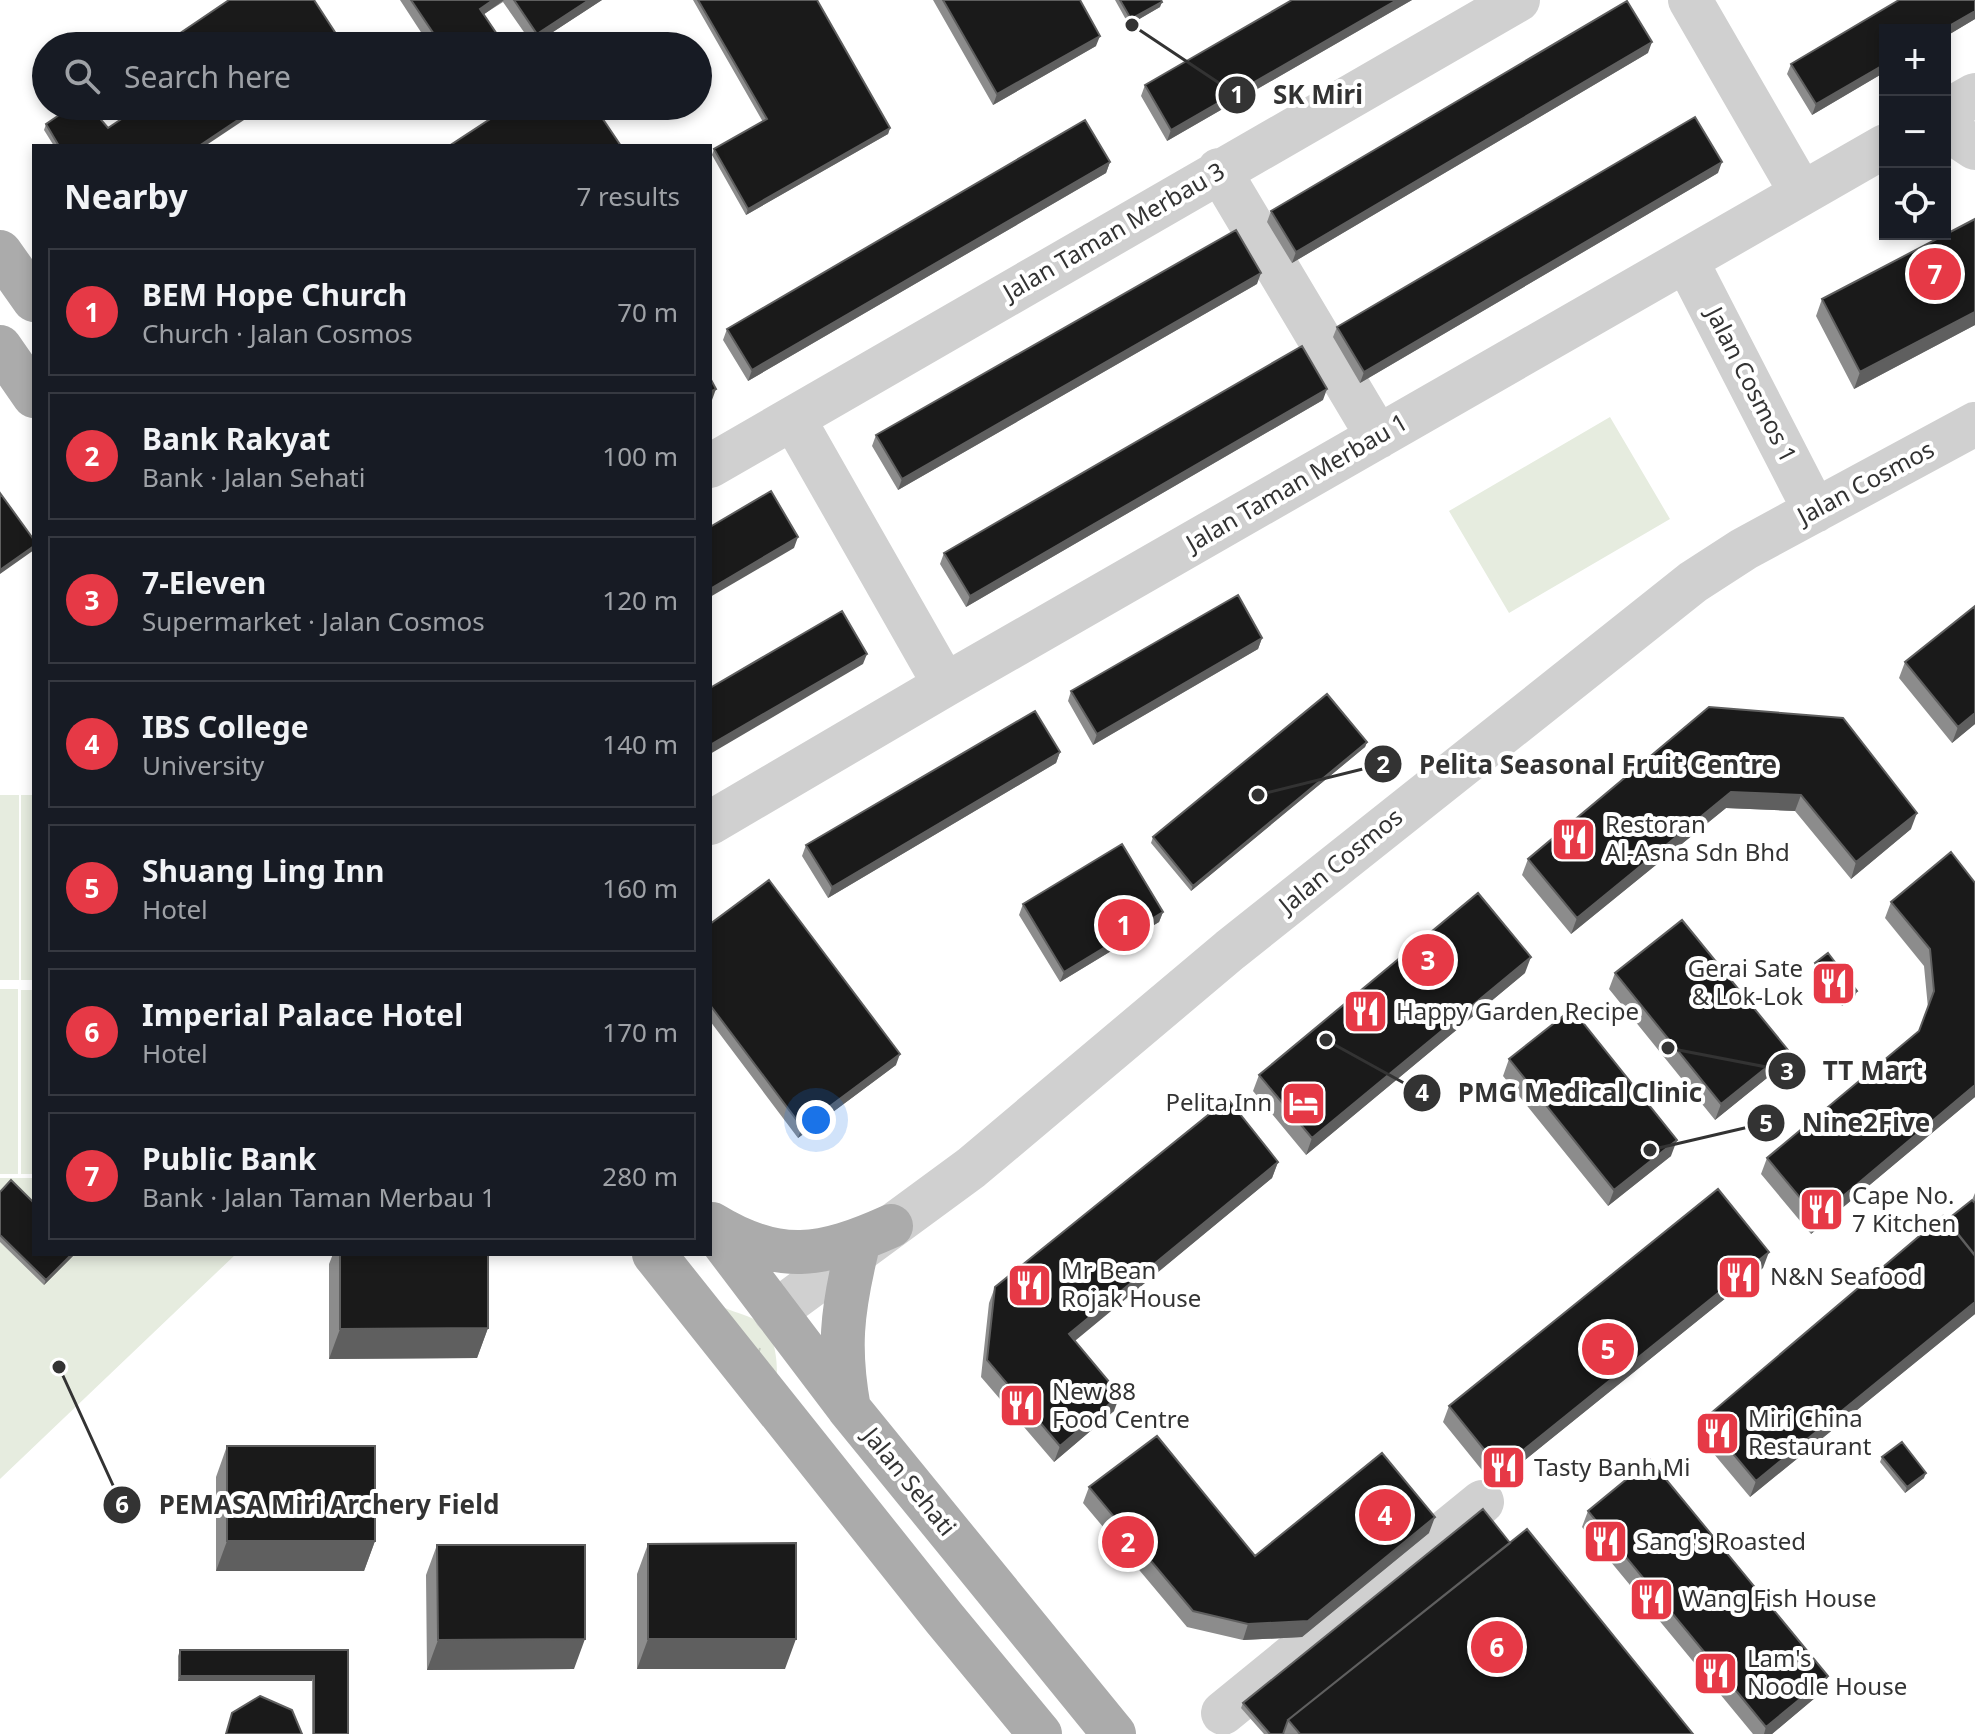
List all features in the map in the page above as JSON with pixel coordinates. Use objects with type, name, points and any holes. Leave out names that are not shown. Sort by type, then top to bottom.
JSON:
[{"type":"main road","points":[[0,252],[32,297]]},
{"type":"main road","points":[[0,347],[32,393]]},
{"type":"main road","points":[[712,1225],[742,1242],[782,1252],[822,1252],[891,1226]]},
{"type":"main road","name":"Jalan Sehati","points":[[712,1227],[850,1410],[1114,1734]]},
{"type":"main road","points":[[850,1410],[842,1371],[841,1331],[856,1253]]},
{"type":"main road","points":[[656,1256],[1040,1734]]},
{"type":"main road","points":[[681,1256],[695,1274],[729,1298],[775,1312],[779,1356],[790,1391],[934,1570],[944,1618]]},
{"type":"street","name":"Jalan Taman Merbau 3","points":[[712,465],[1518,0]]},
{"type":"street","points":[[1690,0],[1801,192]]},
{"type":"street","points":[[1951,109],[1975,95]]},
{"type":"street","points":[[1951,132],[1975,148]]},
{"type":"street","name":"Jalan Taman Merbau 1","points":[[712,822],[1879,149]]},
{"type":"street","points":[[1219,170],[1378,437]]},
{"type":"street","name":"Jalan Cosmos 1","points":[[1686,260],[1815,511]]},
{"type":"street","points":[[793,418],[945,685]]},
{"type":"street","name":"Jalan Cosmos","points":[[775,1312],[982,1159],[1230,950],[1693,582],[1744,549],[1975,424]]},
{"type":"street","points":[[1223,1713],[1482,1502]]},
{"type":"green space","points":[[1610,417],[1670,519],[1509,613],[1449,511]]},
{"type":"green space","points":[[0,795],[19,795],[19,980],[0,980]]},
{"type":"green space","points":[[21,795],[32,795],[32,980],[21,980]]},
{"type":"green space","points":[[0,989],[18,989],[18,1174],[0,1174]]},
{"type":"green space","points":[[21,990],[32,990],[32,1174],[21,1174]]},
{"type":"green space","points":[[0,1178],[32,1178],[32,1256],[234,1256],[0,1479]]},
{"type":"green space","points":[[725,1308],[753,1318],[766,1327],[775,1350],[776,1382]]},
{"type":"building","points":[[229,0],[314,0],[335,32],[182,32]]},
{"type":"building","points":[[411,0],[493,0],[480,9],[496,32],[433,32]]},
{"type":"building","points":[[514,0],[589,0],[540,32],[536,32]]},
{"type":"building","points":[[698,0],[817,0],[890,128],[748,209],[714,149],[767,119]]},
{"type":"building","points":[[943,0],[1080,0],[1100,36],[997,94]]},
{"type":"building","points":[[1120,0],[1161,0],[1162,2],[1131,19]]},
{"type":"building","points":[[1292,0],[1397,0],[1171,130],[1145,85]]},
{"type":"building","points":[[1899,0],[1975,0],[1975,11],[1951,25],[1879,24],[1879,67],[1816,104],[1791,64]]},
{"type":"building","points":[[1627,1],[1652,42],[1296,252],[1271,211]]},
{"type":"building","points":[[1695,117],[1722,162],[1364,372],[1337,327]]},
{"type":"building","points":[[52,120],[101,120],[108,128],[120,120],[238,120],[202,144],[58,144],[46,124]]},
{"type":"building","points":[[489,120],[603,120],[620,144],[452,144]]},
{"type":"building","points":[[1085,120],[1110,162],[752,370],[727,329]]},
{"type":"building","points":[[1975,219],[1975,312],[1860,372],[1822,299],[1935,240],[1951,240],[1951,232]]},
{"type":"building","points":[[1236,230],[1261,273],[902,479],[876,435]]},
{"type":"building","points":[[1302,346],[1327,389],[970,596],[944,553]]},
{"type":"building","points":[[771,491],[798,537],[712,588],[712,526]]},
{"type":"building","points":[[0,493],[32,537],[32,547],[0,570]]},
{"type":"building","points":[[1238,595],[1262,638],[1097,734],[1071,691]]},
{"type":"building","points":[[1975,606],[1975,713],[1958,727],[1905,662]]},
{"type":"building","points":[[842,611],[867,654],[712,744],[712,687]]},
{"type":"building","points":[[1327,694],[1367,742],[1193,886],[1153,837]]},
{"type":"building","points":[[1709,707],[1843,718],[1917,813],[1856,862],[1801,795],[1731,792],[1577,918],[1528,859]]},
{"type":"building","points":[[1035,711],[1060,752],[832,887],[806,845]]},
{"type":"building","points":[[1122,844],[1163,912],[1064,972],[1023,904]]},
{"type":"building","points":[[1951,852],[1975,883],[1975,1085],[1817,1218],[1767,1158],[1919,1031],[1934,991],[1930,949],[1891,902]]},
{"type":"building","points":[[769,880],[900,1054],[802,1127],[712,1008],[712,923]]},
{"type":"building","points":[[1478,893],[1531,957],[1312,1138],[1259,1075]]},
{"type":"building","points":[[1682,920],[1788,1050],[1721,1104],[1615,973]]},
{"type":"building","name":"Gerai Sate & Lok-Lok","points":[[1828,953],[1857,991],[1844,1000],[1815,963]]},
{"type":"building","points":[[1572,1009],[1677,1140],[1614,1190],[1509,1059]]},
{"type":"building","points":[[1228,1099],[1278,1162],[1069,1334],[1120,1395],[1060,1446],[987,1360],[995,1287]]},
{"type":"building","points":[[11,1180],[32,1201],[32,1256],[70,1256],[46,1280],[0,1235],[0,1192]]},
{"type":"building","points":[[1718,1189],[1769,1252],[1500,1469],[1449,1406]]},
{"type":"building","points":[[1972,1200],[1975,1203],[1975,1255],[1947,1220]]},
{"type":"building","points":[[1943,1216],[1975,1256],[1975,1302],[1756,1481],[1704,1419]]},
{"type":"building","points":[[340,1256],[488,1256],[488,1328],[340,1329]]},
{"type":"building","points":[[1157,1436],[1255,1556],[1382,1453],[1435,1517],[1308,1621],[1248,1624],[1193,1611],[1089,1487]]},
{"type":"building","points":[[1902,1442],[1926,1473],[1907,1487],[1882,1457]]},
{"type":"building","points":[[227,1446],[375,1446],[375,1541],[227,1541]]},
{"type":"building","points":[[1650,1460],[1828,1676],[1766,1727],[1588,1511]]},
{"type":"building","points":[[1483,1509],[1510,1543],[1288,1720],[1283,1734],[1270,1734],[1243,1703]]},
{"type":"building","points":[[1527,1529],[1693,1734],[1300,1734],[1288,1720]]},
{"type":"building","points":[[796,1543],[796,1639],[648,1639],[648,1544]]},
{"type":"building","points":[[437,1545],[585,1545],[585,1639],[438,1640]]},
{"type":"building","points":[[180,1650],[348,1650],[348,1734],[314,1734],[314,1676],[180,1676]]},
{"type":"building","points":[[260,1696],[292,1710],[302,1734],[226,1734],[232,1713]]},
{"type":"place","name":"SK Miri","points":[[1132,25]]},
{"type":"place","name":"Public Bank","points":[[1935,274]]},
{"type":"place","name":"Pelita Seasonal Fruit Centre","points":[[1258,795]]},
{"type":"place","name":"Restoran Al-Asna Sdn Bhd","points":[[1574,839]]},
{"type":"place","name":"BEM Hope Church","points":[[1124,925]]},
{"type":"place","name":"7-Eleven","points":[[1428,960]]},
{"type":"place","name":"Gerai Sate & Lok-Lok","points":[[1834,983]]},
{"type":"place","name":"Happy Garden Recipe","points":[[1365,1012]]},
{"type":"place","name":"PMG Medical Clinic","points":[[1326,1040]]},
{"type":"place","name":"TT Mart","points":[[1668,1048]]},
{"type":"place","name":"Pelita Inn","points":[[1303,1103]]},
{"type":"place","name":"Nine2Five","points":[[1650,1150]]},
{"type":"place","name":"Cape No. 7 Kitchen","points":[[1821,1210]]},
{"type":"place","name":"N&N Seafood","points":[[1739,1277]]},
{"type":"place","name":"Mr Bean Rojak House","points":[[1030,1285]]},
{"type":"place","name":"Shuang Ling Inn","points":[[1608,1349]]},
{"type":"place","name":"PEMASA Miri Archery Field","points":[[59,1367]]},
{"type":"place","name":"New 88 Food Centre","points":[[1021,1406]]},
{"type":"place","name":"Miri China Restaurant","points":[[1717,1433]]},
{"type":"place","name":"Tasty Banh Mi","points":[[1503,1468]]},
{"type":"place","name":"IBS College","points":[[1385,1515]]},
{"type":"place","name":"Bank Rakyat","points":[[1128,1542]]},
{"type":"place","name":"Sang's Roasted","points":[[1605,1542]]},
{"type":"place","name":"Wang Fish House","points":[[1651,1599]]},
{"type":"place","name":"Imperial Palace Hotel","points":[[1497,1647]]},
{"type":"place","name":"Lam's Noodle House","points":[[1716,1673]]}]
